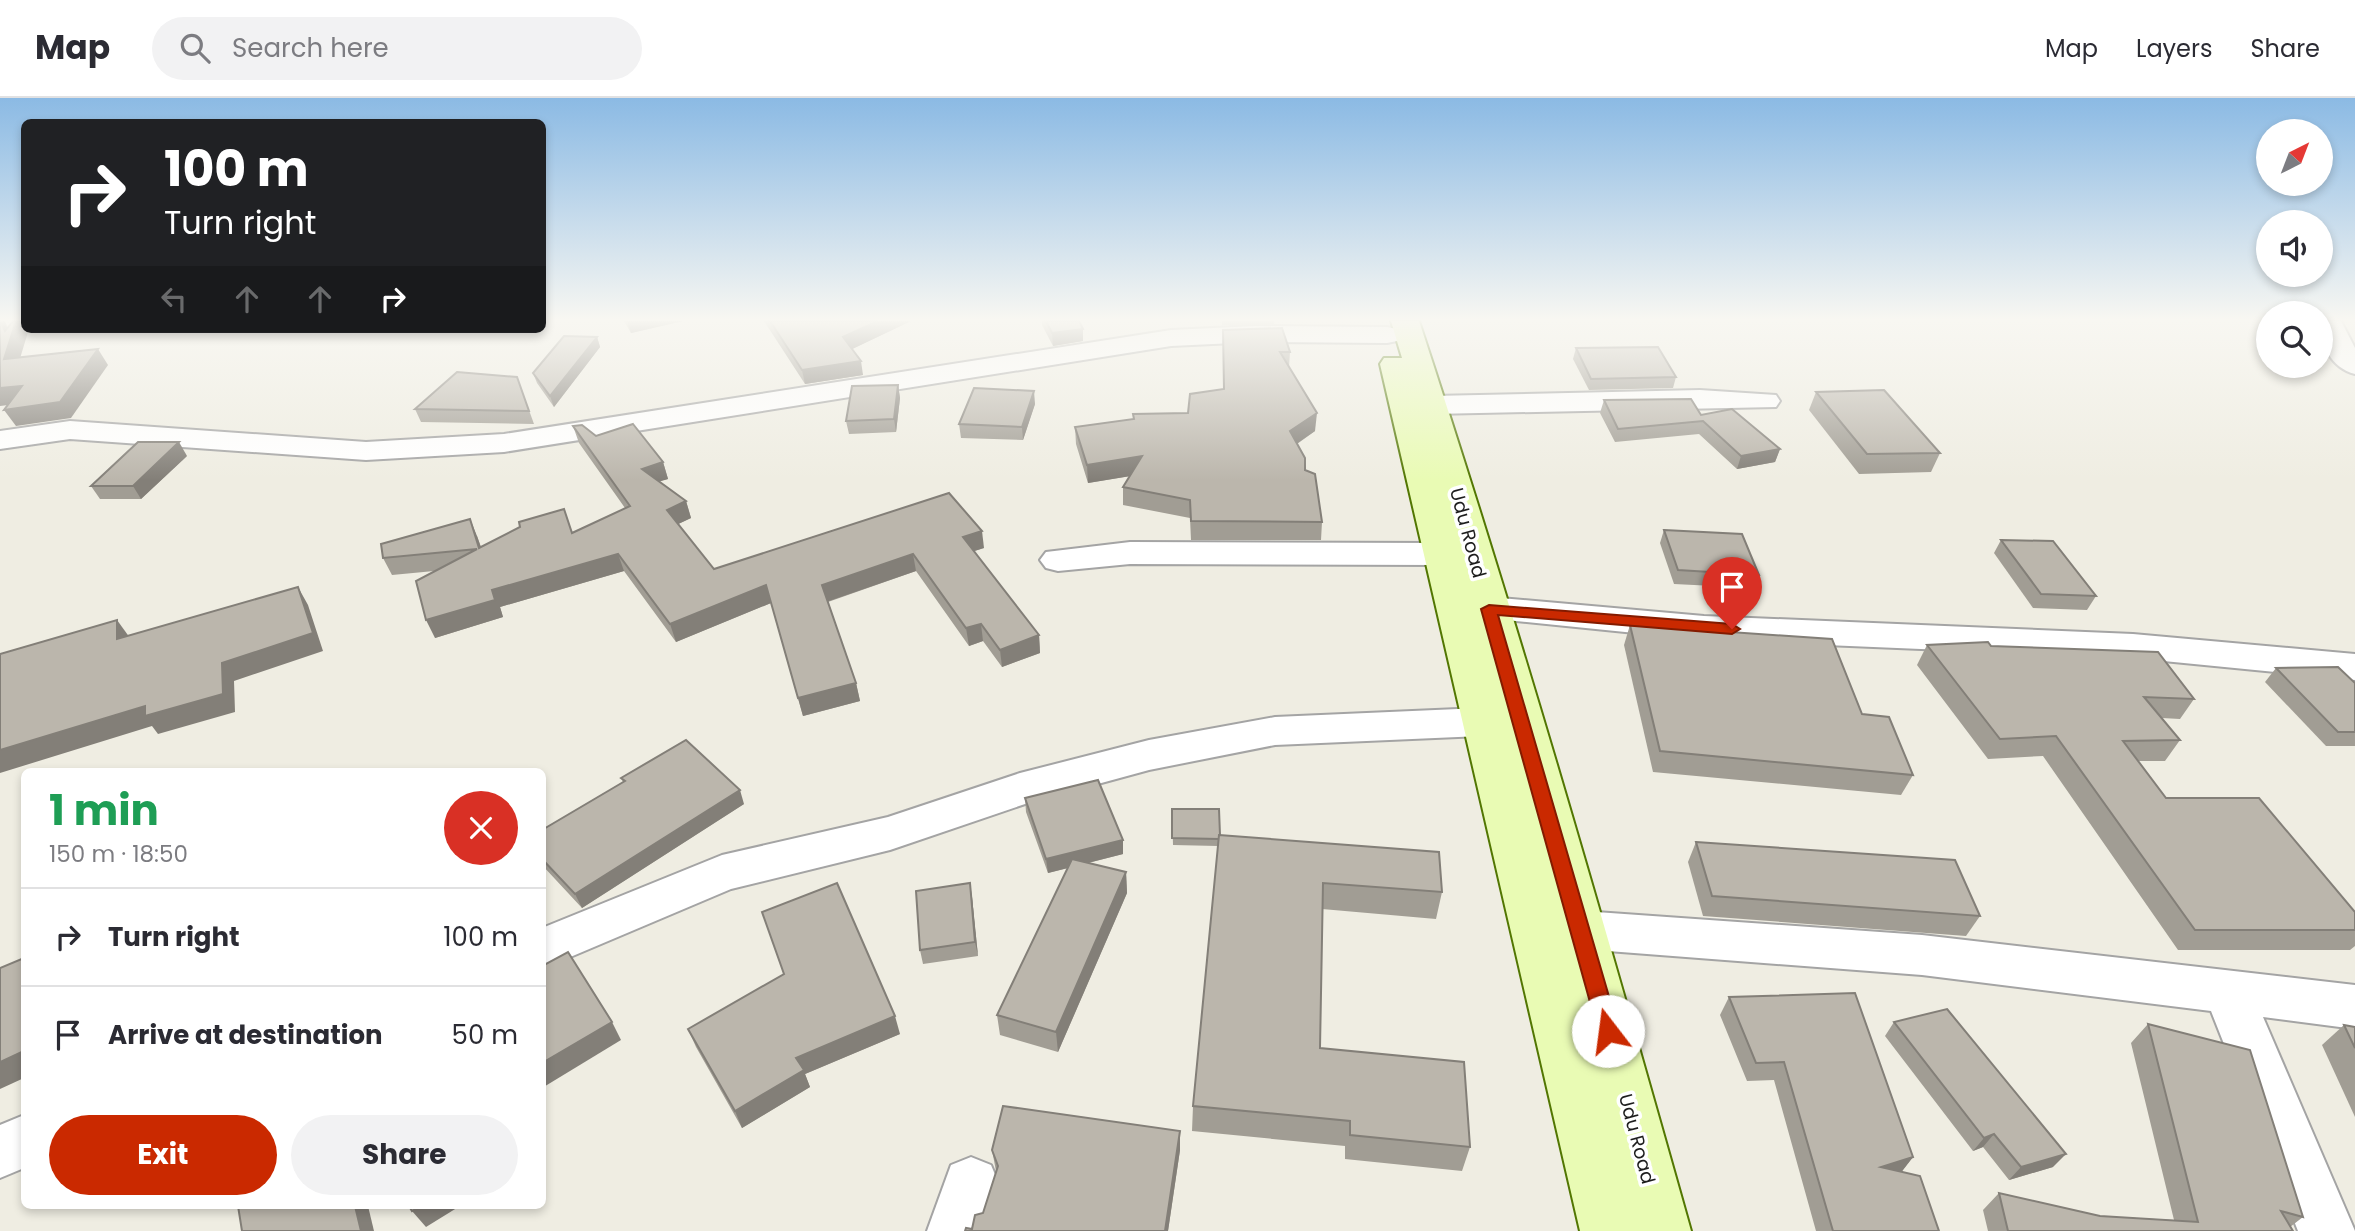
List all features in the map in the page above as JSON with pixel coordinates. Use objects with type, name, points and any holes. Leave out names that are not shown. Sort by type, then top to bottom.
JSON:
[{"type":"main road","name":"Udu Road","points":[[1402,374],[1481,722],[1609,1231]]},
{"type":"main road","name":"Udu Road","points":[[1416,374],[1432,405],[1582,930],[1662,1231]]},
{"type":"street","points":[[0,440],[70,430],[366,451],[504,443],[943,374]]},
{"type":"street","points":[[1432,405],[1700,399],[1765,401]]},
{"type":"street","points":[[1058,560],[1130,553],[1441,554]]},
{"type":"street","points":[[1489,609],[1704,628],[2133,646],[2355,667]]},
{"type":"street","points":[[546,947],[722,873],[890,833],[1020,789],[1149,755],[1275,731],[1481,722]]},
{"type":"street","points":[[1582,930],[1922,955],[2355,1007]]},
{"type":"street","points":[[2227,990],[2327,1231]]},
{"type":"street","points":[[0,1152],[21,1142]]},
{"type":"building","points":[[0,374],[80,374],[60,402],[4,410],[22,386],[0,388]]},
{"type":"building","points":[[455,374],[479,374],[517,377],[529,411],[415,409]]},
{"type":"building","points":[[534,374],[568,374],[550,396]]},
{"type":"building","points":[[1224,374],[1293,374],[1317,413],[1290,431],[1305,458],[1305,470],[1315,474],[1322,522],[1191,521],[1190,500],[1123,487],[1142,456],[1087,465],[1075,427],[1134,419],[1133,414],[1188,413],[1190,394],[1224,389]]},
{"type":"building","points":[[1589,374],[1674,374],[1676,377],[1591,379]]},
{"type":"building","points":[[898,385],[894,419],[846,421],[852,386]]},
{"type":"building","points":[[974,388],[1034,391],[1022,427],[959,424]]},
{"type":"building","points":[[1884,390],[1940,453],[1867,454],[1816,392]]},
{"type":"building","points":[[1691,399],[1701,415],[1732,409],[1780,449],[1741,456],[1703,421],[1618,429],[1604,400]]},
{"type":"building","points":[[633,424],[663,462],[642,469],[686,501],[667,510],[714,569],[949,493],[982,531],[963,537],[1039,635],[1000,650],[981,624],[966,628],[913,554],[822,585],[856,683],[798,698],[766,585],[670,624],[618,554],[492,590],[495,600],[426,620],[416,581],[477,549],[383,558],[381,544],[470,519],[479,548],[520,527],[519,522],[564,509],[572,533],[630,506],[573,426],[582,425],[596,436]]},
{"type":"building","points":[[138,442],[179,442],[133,486],[91,486]]},
{"type":"building","points":[[1664,530],[1742,534],[1759,575],[1678,570]]},
{"type":"building","points":[[2001,540],[2053,541],[2096,596],[2041,594]]},
{"type":"building","points":[[298,587],[313,633],[222,663],[223,694],[145,716],[145,706],[0,750],[0,654],[117,620],[117,639]]},
{"type":"building","points":[[1630,625],[1832,639],[1862,714],[1889,717],[1913,775],[1660,751]]},
{"type":"building","points":[[1988,642],[1991,646],[2158,652],[2194,699],[2144,697],[2180,740],[2123,741],[2166,798],[2259,798],[2355,912],[2355,930],[2195,930],[2056,736],[2000,739],[1927,645]]},
{"type":"building","points":[[2338,667],[2355,683],[2355,732],[2338,732],[2276,668]]},
{"type":"building","points":[[686,740],[740,790],[575,894],[546,863],[546,828],[625,781],[621,778]]},
{"type":"building","points":[[1098,780],[1123,840],[1046,859],[1025,798]]},
{"type":"building","points":[[1172,809],[1219,809],[1219,839],[1172,838]]},
{"type":"building","points":[[1219,835],[1439,852],[1442,892],[1323,883],[1320,1048],[1464,1062],[1470,1147],[1350,1135],[1350,1121],[1193,1106]]},
{"type":"building","points":[[1696,842],[1955,860],[1980,916],[1712,896]]},
{"type":"building","points":[[1072,859],[1126,872],[1056,1032],[997,1015]]},
{"type":"building","points":[[837,883],[895,1016],[796,1058],[804,1070],[735,1111],[688,1029],[784,974],[762,912]]},
{"type":"building","points":[[970,883],[975,942],[920,950],[916,891]]},
{"type":"building","points":[[568,952],[612,1022],[546,1061],[546,964]]},
{"type":"building","points":[[21,959],[21,1052],[0,1062],[0,968]]},
{"type":"building","points":[[1855,993],[1913,1157],[1881,1167],[1920,1176],[1939,1231],[1833,1231],[1784,1062],[1756,1063],[1729,997]]},
{"type":"building","points":[[1947,1009],[2066,1154],[2021,1167],[1994,1134],[1984,1138],[1894,1022]]},
{"type":"building","points":[[2148,1024],[2250,1050],[2303,1217],[2281,1211],[2293,1231],[2008,1231],[1999,1193],[2100,1216],[2198,1222]]},
{"type":"building","points":[[2344,1025],[2355,1027],[2355,1048]]},
{"type":"building","points":[[1003,1106],[1180,1131],[1165,1231],[965,1231],[966,1228],[972,1229],[975,1215],[983,1213],[998,1166],[992,1150]]},
{"type":"building","points":[[238,1209],[356,1209],[361,1231],[242,1231]]},
{"type":"route","points":[[1608,1031],[1582,930],[1489,609],[1732,629]]}]
